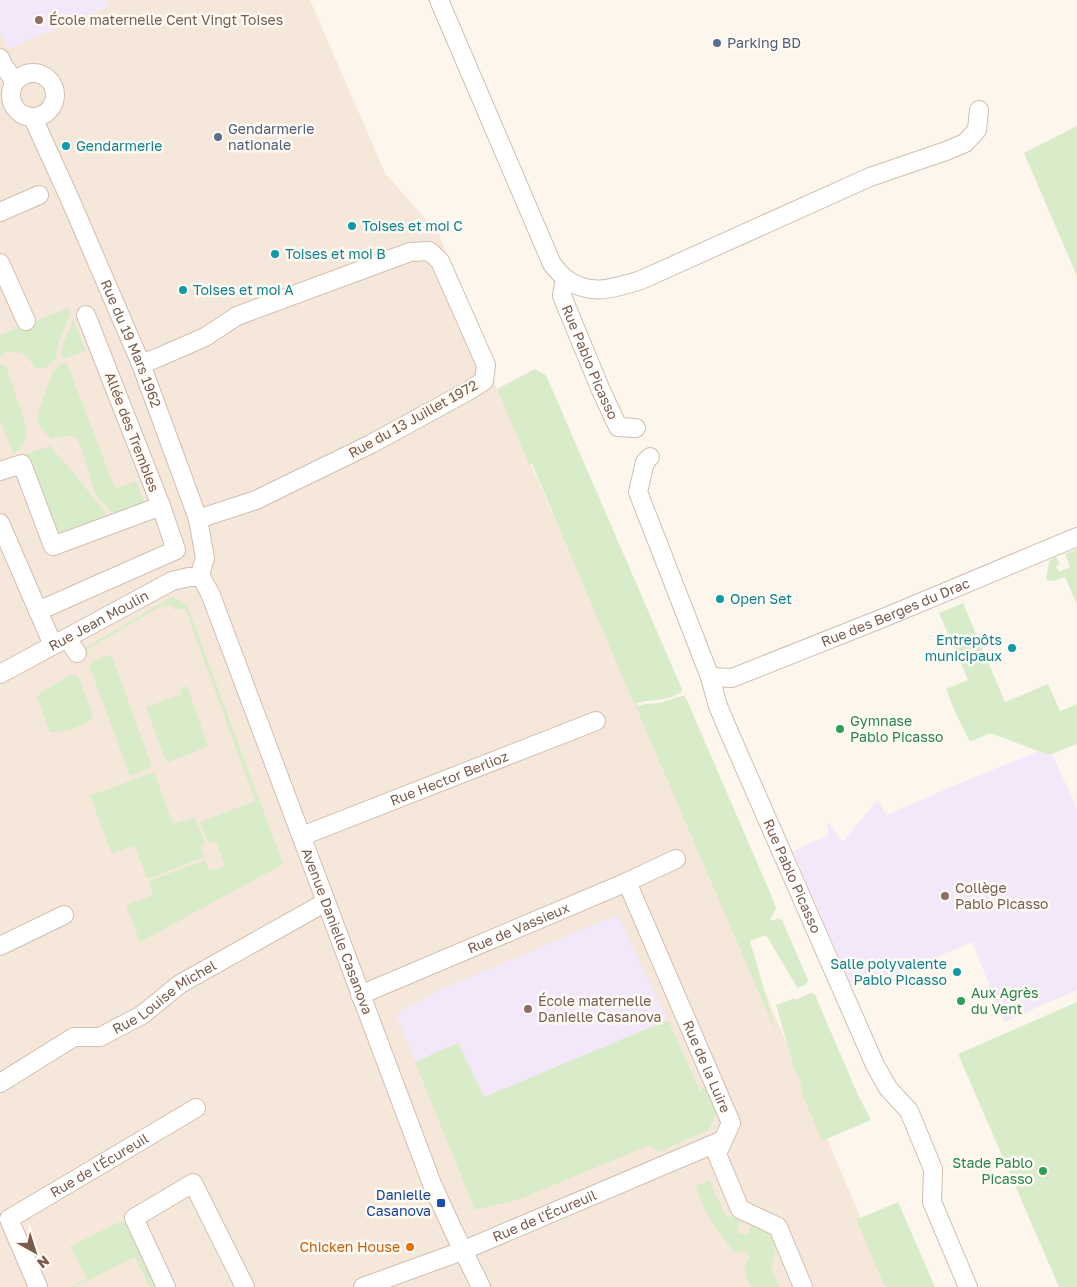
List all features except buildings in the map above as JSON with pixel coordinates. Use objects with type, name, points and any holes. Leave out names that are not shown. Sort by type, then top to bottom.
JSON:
[{"type":"street","points":[[439,0],[552,264],[565,278],[587,289],[613,289],[641,280],[870,177],[965,143],[977,130],[979,110]]},
{"type":"street","points":[[0,58],[15,82]]},
{"type":"street","points":[[36,73],[47,77],[54,87],[56,97],[53,107],[46,114],[33,118],[21,115],[13,106],[10,94],[15,82],[24,74],[36,73]]},
{"type":"street","name":"Rue du 19 Mars 1962","points":[[33,118],[141,364],[198,519],[205,558],[200,575]]},
{"type":"street","points":[[0,212],[39,195]]},
{"type":"street","name":"Rue du 13 Juillet 1972","points":[[141,364],[205,337],[237,316],[410,252],[429,251],[440,261],[486,365],[484,381],[371,444],[256,500],[198,519]]},
{"type":"street","points":[[0,262],[26,321]]},
{"type":"street","name":"Rue Pablo Picasso","points":[[565,278],[562,296],[618,427],[636,428]]},
{"type":"street","name":"Allée des Trembles","points":[[38,611],[176,550],[161,506],[86,315]]},
{"type":"street","name":"Rue Pablo Picasso","points":[[650,458],[645,462],[638,492],[710,677],[718,706],[875,1065],[888,1088],[909,1111],[933,1169],[932,1202],[968,1287]]},
{"type":"street","points":[[0,471],[22,464],[53,546],[161,506]]},
{"type":"street","points":[[0,523],[38,611],[60,642],[77,653]]},
{"type":"street","name":"Rue des Berges du Drac","points":[[710,677],[732,678],[888,616],[1077,537]]},
{"type":"street","name":"Rue Jean Moulin","points":[[0,674],[172,581],[200,575]]},
{"type":"street","name":"Avenue Danielle Casanova","points":[[200,575],[210,593],[432,1184],[481,1287]]},
{"type":"street","name":"Rue Hector Berlioz","points":[[302,836],[596,721]]},
{"type":"street","name":"Rue de Vassieux","points":[[360,995],[627,882],[676,859]]},
{"type":"street","name":"Rue de la Luire","points":[[627,882],[731,1124],[717,1154],[740,1209],[778,1227],[803,1287]]},
{"type":"street","name":"Rue Louise Michel","points":[[0,1083],[74,1037],[100,1037],[142,1014],[180,984],[326,902]]},
{"type":"street","points":[[0,946],[64,916]]},
{"type":"street","name":"Rue de l'Écureuil","points":[[38,1287],[6,1228],[9,1219],[196,1108]]},
{"type":"street","name":"Rue de l'Écureuil","points":[[365,1287],[462,1250],[723,1140]]},
{"type":"street","points":[[166,1287],[134,1218],[194,1183],[245,1287]]},
{"type":"shaded area","points":[[0,0],[310,0],[385,173],[439,234],[497,389],[745,945],[890,1287],[0,1287]]},
{"type":"shaded area","name":"École maternelle Cent Vingt Toises","points":[[0,0],[108,1],[107,7],[9,49],[0,32]]},
{"type":"shaded area","name":"Collège Pablo Picasso","points":[[1049,747],[1077,809],[1077,990],[1004,1022],[972,942],[863,986],[860,980],[850,983],[793,851],[828,835],[827,821],[843,842],[877,800],[887,815]]},
{"type":"shaded area","points":[[618,916],[668,1020],[484,1097],[458,1043],[415,1062],[396,1014],[442,989],[604,920]]},
{"type":"green space","points":[[1077,126],[1077,276],[1024,153]]},
{"type":"green space","points":[[68,308],[71,314],[61,336],[56,359],[45,368],[35,368],[27,356],[17,352],[6,352],[0,357],[0,335]]},
{"type":"green space","points":[[73,319],[86,351],[65,358],[61,357],[61,350]]},
{"type":"green space","points":[[67,363],[115,489],[136,481],[145,504],[119,514],[110,511],[95,494],[77,439],[68,435],[51,439],[37,423],[39,410],[53,371],[60,364]]},
{"type":"green space","points":[[0,365],[6,366],[27,430],[25,442],[19,447],[19,450],[13,453],[0,420]]},
{"type":"green space","points":[[535,369],[546,375],[682,689],[682,691],[674,696],[634,704],[532,464],[529,464],[497,389]]},
{"type":"green space","points":[[50,446],[109,518],[62,535],[55,531],[24,455]]},
{"type":"green space","points":[[1077,549],[1077,604],[1065,577],[1054,581],[1046,580],[1049,561],[1056,557],[1060,564],[1056,566],[1059,572],[1070,567],[1065,554]]},
{"type":"green space","points":[[173,596],[187,605],[283,864],[140,942],[126,905],[153,895],[149,881],[205,860],[209,871],[225,866],[216,841],[208,843],[200,822],[255,801],[185,608],[175,610],[170,606],[160,607],[84,651],[83,649]]},
{"type":"green space","points":[[963,603],[1005,702],[1048,684],[1060,711],[1077,704],[1077,744],[1049,755],[993,734],[988,734],[970,742],[946,689],[968,680],[939,613]]},
{"type":"green space","points":[[104,656],[110,656],[113,659],[152,767],[130,776],[89,665]]},
{"type":"green space","points":[[74,675],[80,681],[93,714],[92,719],[72,729],[50,732],[37,697],[40,693]]},
{"type":"green space","points":[[187,686],[207,747],[169,762],[165,759],[146,707],[182,694],[180,688]]},
{"type":"green space","points":[[681,696],[686,698],[775,904],[776,909],[770,919],[773,921],[778,918],[782,920],[808,980],[807,984],[797,987],[766,935],[750,941],[777,1035],[636,707],[644,704],[660,703]]},
{"type":"green space","points":[[154,772],[173,824],[195,817],[205,844],[200,846],[204,857],[147,879],[135,845],[112,854],[90,796]]},
{"type":"green space","points":[[810,993],[815,995],[858,1095],[871,1120],[822,1141],[803,1096],[800,1084],[802,1084],[794,1068],[776,1005],[795,998],[796,1000]]},
{"type":"green space","name":"Stade Pablo Picasso","points":[[1077,1002],[1077,1287],[1059,1287],[958,1054]]},
{"type":"green space","points":[[668,1020],[700,1091],[707,1084],[716,1114],[709,1130],[659,1152],[650,1145],[517,1200],[475,1210],[415,1062],[458,1043],[484,1097]]},
{"type":"green space","points":[[709,1180],[725,1214],[740,1220],[737,1232],[748,1235],[752,1222],[779,1234],[771,1268],[780,1287],[751,1287],[744,1268],[750,1256],[743,1251],[734,1252],[704,1208],[695,1186]]},
{"type":"green space","points":[[898,1202],[935,1287],[885,1287],[856,1219]]},
{"type":"green space","points":[[124,1220],[156,1287],[150,1287],[135,1257],[71,1287],[87,1279],[70,1246]]},
{"type":"place","name":"École maternelle Cent Vingt Toises","points":[[39,20]]},
{"type":"place","name":"Parking BD","points":[[717,43]]},
{"type":"place","name":"Gendarmerie nationale","points":[[218,137]]},
{"type":"place","name":"Gendarmerie","points":[[66,146]]},
{"type":"place","name":"Toises et moi C","points":[[352,226]]},
{"type":"place","name":"Toises et moi B","points":[[275,254]]},
{"type":"place","name":"Toises et moi A","points":[[183,290]]},
{"type":"place","name":"Open Set","points":[[720,599]]},
{"type":"place","name":"Entrepôts municipaux","points":[[1012,648]]},
{"type":"place","name":"Gymnase Pablo Picasso","points":[[840,729]]},
{"type":"place","name":"Collège Pablo Picasso","points":[[945,896]]},
{"type":"place","name":"Salle polyvalente Pablo Picasso","points":[[957,972]]},
{"type":"place","name":"Aux Agrès du Vent","points":[[961,1001]]},
{"type":"place","name":"École maternelle Danielle Casanova","points":[[528,1009]]},
{"type":"place","name":"Stade Pablo Picasso","points":[[1043,1171]]},
{"type":"place","name":"Danielle Casanova","points":[[441,1203]]},
{"type":"place","name":"Chicken House","points":[[410,1247]]}]
